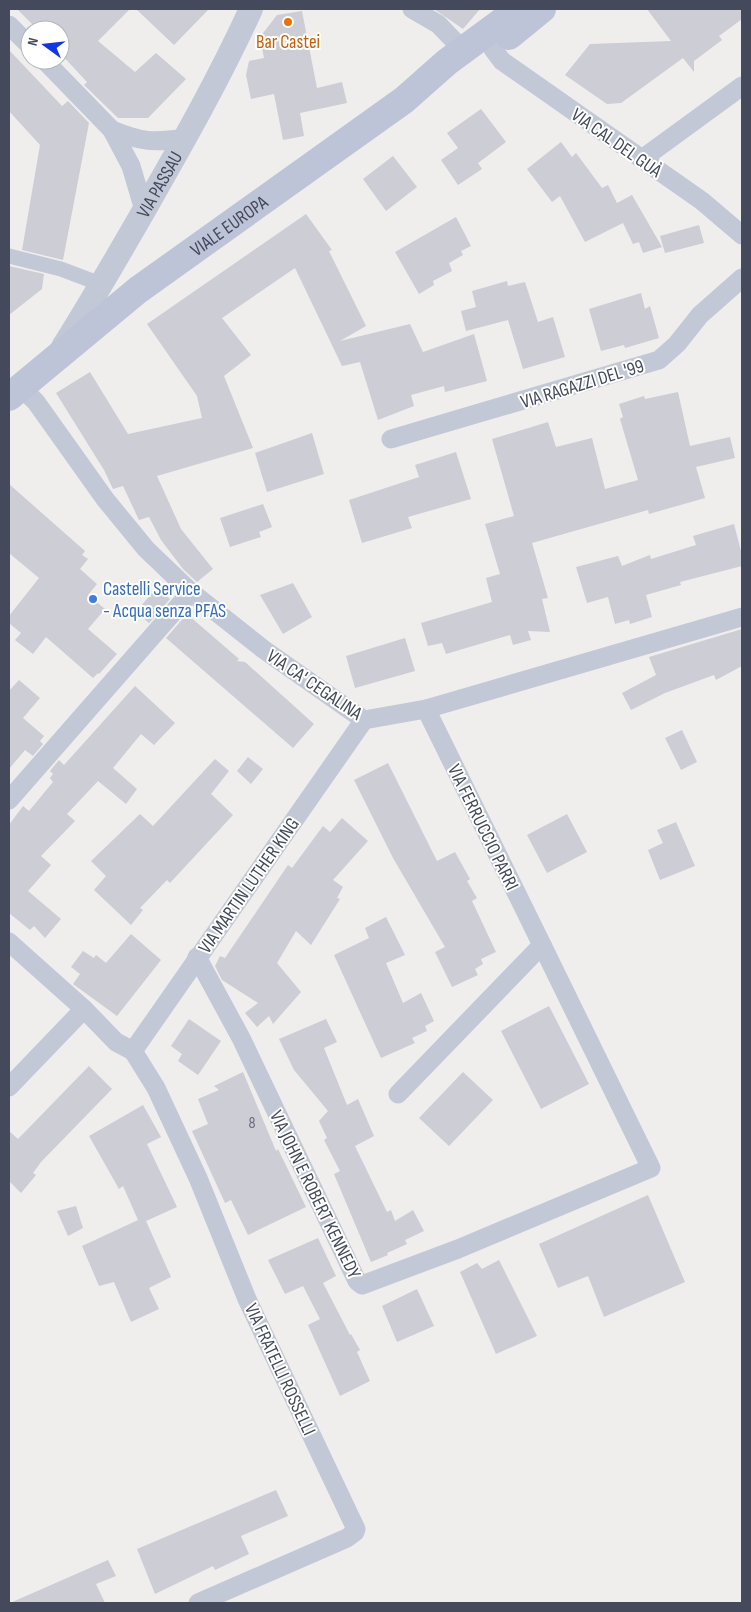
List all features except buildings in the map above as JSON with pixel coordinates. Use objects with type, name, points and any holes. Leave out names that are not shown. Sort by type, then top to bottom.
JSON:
[{"type":"main road","name":"VIALE EUROPA","points":[[14,392],[138,290],[404,100],[463,50],[519,9]]},
{"type":"main road","name":"VIALE EUROPA","points":[[404,100],[455,75],[493,49],[542,9]]},
{"type":"street","name":"VIA PASSAU","points":[[57,356],[103,285],[226,62],[251,9]]},
{"type":"street","points":[[412,9],[438,24],[463,50]]},
{"type":"street","points":[[9,25],[20,36]]},
{"type":"street","name":"VIA CAL DEL GUÀ","points":[[493,49],[502,61],[702,201],[742,235]]},
{"type":"street","points":[[54,70],[112,130],[131,166],[144,210]]},
{"type":"street","points":[[642,159],[742,86]]},
{"type":"street","points":[[112,130],[139,141],[156,142],[185,138]]},
{"type":"street","points":[[9,256],[61,269],[103,285]]},
{"type":"street","name":"VIA RAGAZZI DEL '99","points":[[391,439],[659,360],[677,344],[700,315],[742,278]]},
{"type":"street","name":"VIA CA' CEGALINA","points":[[14,392],[36,402],[105,499],[146,549],[191,592],[263,649],[364,720],[426,709],[742,617]]},
{"type":"street","points":[[9,800],[191,592]]},
{"type":"street","name":"VIA FERRUCCIO PARRI","points":[[426,709],[651,1168]]},
{"type":"street","name":"VIA MARTIN LUTHER KING","points":[[133,1051],[364,720]]},
{"type":"street","points":[[9,942],[84,1008],[116,1042],[133,1051]]},
{"type":"street","points":[[398,1094],[542,944]]},
{"type":"street","name":"VIA JOHN E ROBERT KENNEDY","points":[[197,957],[241,1038],[359,1284],[371,1283],[651,1168]]},
{"type":"street","points":[[9,1087],[84,1008]]},
{"type":"street","name":"VIA FRATELLI ROSSELLI","points":[[133,1051],[156,1088],[198,1178],[247,1299],[356,1529],[347,1538],[198,1603]]},
{"type":"place","name":"Bar Castei","points":[[288,22]]},
{"type":"place","name":"Castelli Service - Acqua senza PFAS","points":[[93,599]]}]
